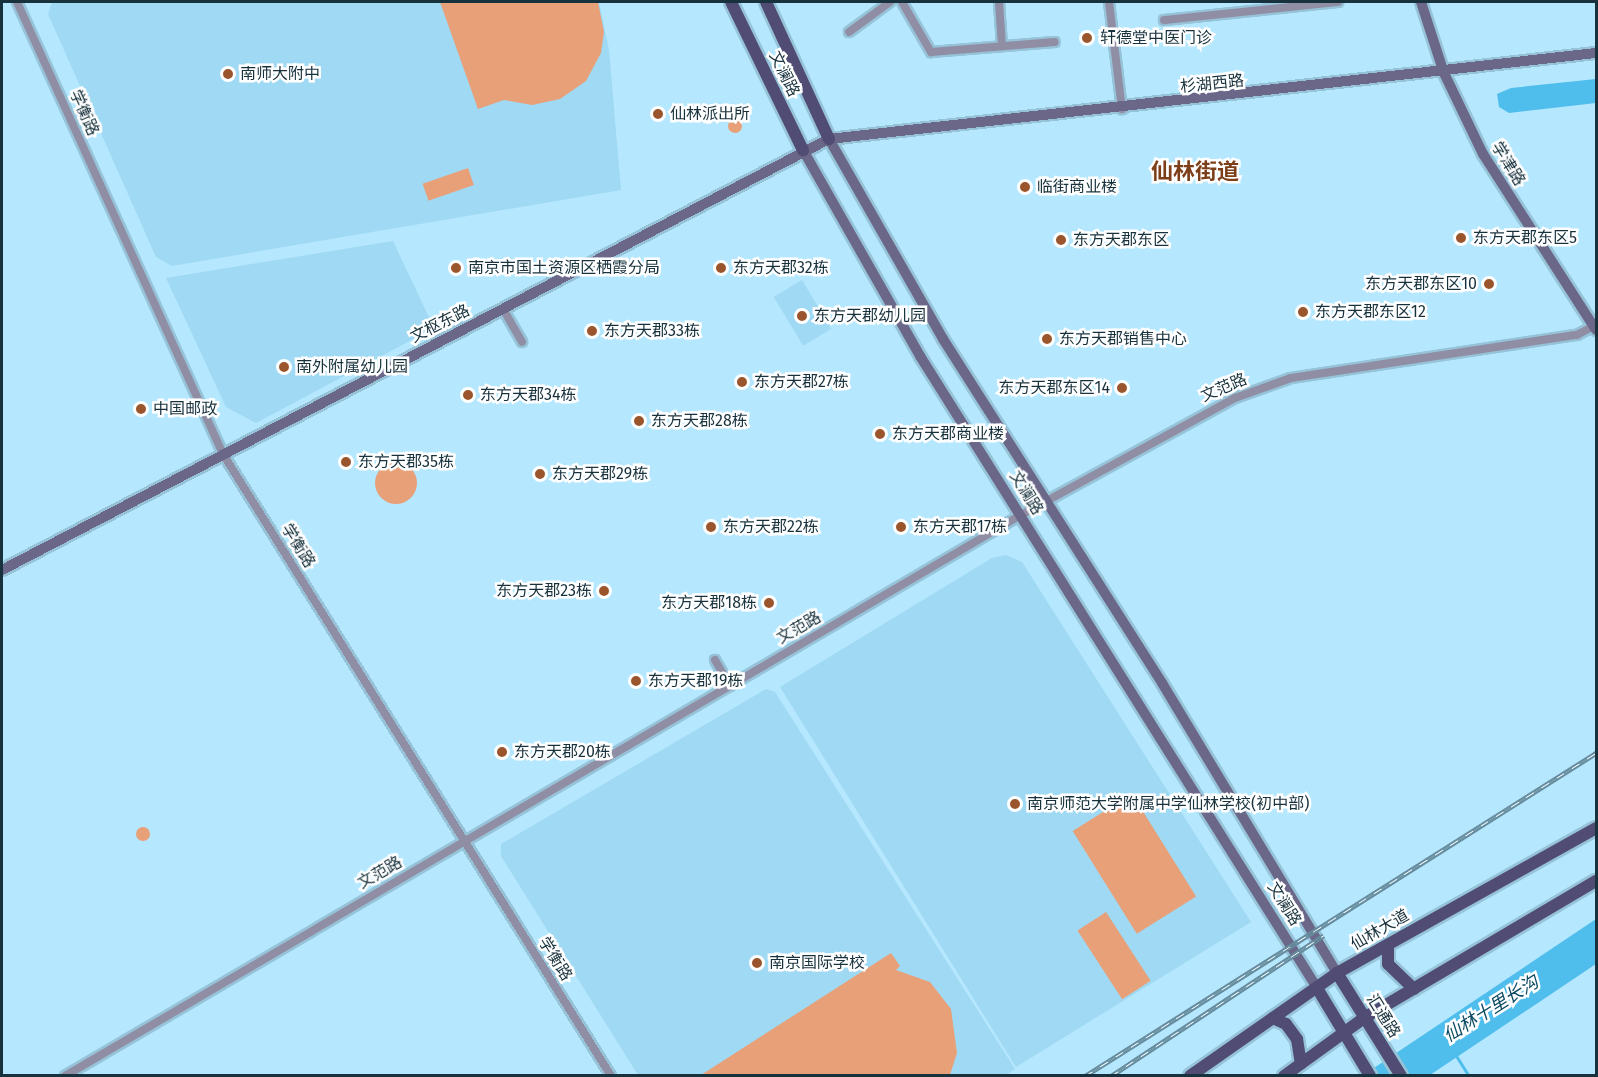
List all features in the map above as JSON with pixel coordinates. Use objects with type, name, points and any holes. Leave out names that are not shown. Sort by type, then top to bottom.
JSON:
[{"type":"main road","name":"文澜路","points":[[731,2],[803,150]]},
{"type":"main road","name":"文澜路","points":[[766,2],[830,139]]},
{"type":"main road","name":"仙林大道","points":[[1190,1076],[1337,973],[1596,828]]},
{"type":"main road","points":[[1284,1076],[1364,1018],[1596,881]]},
{"type":"main road","points":[[1388,945],[1389,964],[1414,989]]},
{"type":"main road","name":"汇通路","points":[[1337,973],[1401,1076]]},
{"type":"main road","points":[[1317,987],[1370,1076]]},
{"type":"main road","points":[[1273,1018],[1286,1024],[1297,1039],[1301,1064]]},
{"type":"street","name":"学衡路","points":[[17,2],[223,454],[611,1076]]},
{"type":"street","points":[[849,32],[890,2]]},
{"type":"street","points":[[902,2],[932,52],[1055,42]]},
{"type":"street","points":[[999,2],[1002,46]]},
{"type":"street","points":[[1109,2],[1122,109]]},
{"type":"street","points":[[1164,20],[1266,3],[1338,2]]},
{"type":"street","name":"学津路","points":[[1421,2],[1444,74],[1483,154],[1595,328]]},
{"type":"street","name":"杉湖西路","points":[[830,139],[1444,74],[1596,53]]},
{"type":"street","name":"文枢东路","points":[[2,570],[803,150],[830,139]]},
{"type":"street","name":"文澜路","points":[[830,139],[943,339],[1337,973]]},
{"type":"street","name":"文澜路","points":[[803,150],[899,322],[1317,987]]},
{"type":"street","points":[[503,309],[522,342]]},
{"type":"street","name":"文范路","points":[[64,1076],[1021,514],[1188,421],[1291,378],[1576,334],[1595,328]]},
{"type":"street","points":[[715,660],[730,686]]},
{"type":"shaded area","points":[[52,2],[599,2],[609,50],[621,190],[172,266],[156,257],[48,14]]},
{"type":"shaded area","points":[[440,2],[598,2],[604,32],[601,53],[586,81],[560,99],[532,105],[504,100],[478,109]]},
{"type":"shaded area","points":[[732,119],[738,119],[742,126],[738,133],[732,133],[728,129],[728,123]]},
{"type":"shaded area","points":[[468,168],[474,185],[428,201],[423,184]]},
{"type":"shaded area","name":"南外附属幼儿园","points":[[393,241],[434,328],[256,423],[226,407],[166,278]]},
{"type":"shaded area","name":"东方天郡幼儿园","points":[[802,280],[831,329],[803,346],[774,297]]},
{"type":"shaded area","points":[[396,462],[404,463],[411,468],[416,475],[416,491],[411,498],[404,503],[396,504],[388,503],[381,498],[376,491],[375,483],[376,475],[381,468],[388,463]]},
{"type":"shaded area","name":"南京师范大学附属中学仙林学校(初中部)","points":[[1006,555],[1022,562],[1251,922],[1016,1067],[780,687],[992,558]]},
{"type":"shaded area","name":"南京国际学校","points":[[766,689],[775,692],[1015,1069],[1005,1076],[638,1075],[501,856],[501,844]]},
{"type":"shaded area","points":[[1132,794],[1196,897],[1137,934],[1073,831]]},
{"type":"shaded area","points":[[140,827],[146,827],[150,834],[146,841],[140,841],[136,837],[136,831]]},
{"type":"shaded area","points":[[1106,912],[1151,981],[1122,999],[1077,931]]},
{"type":"shaded area","points":[[891,953],[900,966],[896,970],[930,982],[951,1009],[957,1053],[950,1075],[701,1075]]},
{"type":"water","points":[[1596,79],[1596,103],[1509,113],[1499,107],[1497,94],[1511,88]]},
{"type":"water","name":"仙林十里长沟","points":[[1596,919],[1596,964],[1430,1075],[1362,1076]]},
{"type":"waterway","name":"仙林十里长沟","points":[[1455,1054],[1469,1076]]},
{"type":"railway","points":[[1085,1076],[1596,753]]},
{"type":"railway","points":[[1111,1076],[1324,935]]},
{"type":"place","name":"轩德堂中医门诊","points":[[1087,38]]},
{"type":"place","name":"南师大附中","points":[[228,74]]},
{"type":"place","name":"仙林派出所","points":[[658,114]]},
{"type":"place","name":"临街商业楼","points":[[1025,187]]},
{"type":"place","name":"东方天郡东区5","points":[[1461,238]]},
{"type":"place","name":"东方天郡东区","points":[[1061,240]]},
{"type":"place","name":"南京市国土资源区栖霞分局","points":[[456,268]]},
{"type":"place","name":"东方天郡32栋","points":[[721,268]]},
{"type":"place","name":"东方天郡东区10","points":[[1489,284]]},
{"type":"place","name":"东方天郡东区12","points":[[1303,312]]},
{"type":"place","name":"东方天郡幼儿园","points":[[802,316]]},
{"type":"place","name":"东方天郡33栋","points":[[592,331]]},
{"type":"place","name":"东方天郡销售中心","points":[[1047,339]]},
{"type":"place","name":"南外附属幼儿园","points":[[284,367]]},
{"type":"place","name":"东方天郡27栋","points":[[742,382]]},
{"type":"place","name":"东方天郡东区14","points":[[1122,388]]},
{"type":"place","name":"东方天郡34栋","points":[[468,395]]},
{"type":"place","name":"中国邮政","points":[[141,409]]},
{"type":"place","name":"东方天郡28栋","points":[[639,421]]},
{"type":"place","name":"东方天郡商业楼","points":[[880,434]]},
{"type":"place","name":"东方天郡35栋","points":[[346,462]]},
{"type":"place","name":"东方天郡29栋","points":[[540,474]]},
{"type":"place","name":"东方天郡22栋","points":[[711,527]]},
{"type":"place","name":"东方天郡17栋","points":[[901,527]]},
{"type":"place","name":"东方天郡23栋","points":[[604,591]]},
{"type":"place","name":"东方天郡18栋","points":[[769,603]]},
{"type":"place","name":"东方天郡19栋","points":[[636,681]]},
{"type":"place","name":"东方天郡20栋","points":[[502,752]]},
{"type":"place","name":"南京师范大学附属中学仙林学校(初中部)","points":[[1015,804]]},
{"type":"place","name":"南京国际学校","points":[[757,963]]},
{"type":"district","name":"仙林街道","points":[[1195,172]]}]
